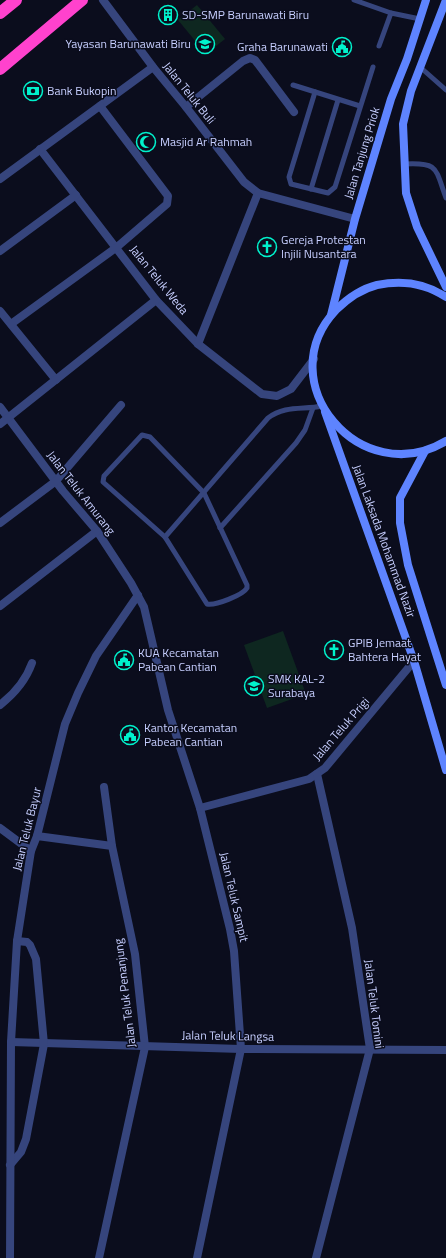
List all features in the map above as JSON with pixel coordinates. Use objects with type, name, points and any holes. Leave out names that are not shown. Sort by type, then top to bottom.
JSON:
[{"type":"highway","points":[[0,13],[16,0]]},
{"type":"highway","points":[[0,69],[82,0]]},
{"type":"main road","name":"Jalan Tanjung Priok","points":[[331,315],[355,219],[391,99],[407,59],[426,0]]},
{"type":"main road","points":[[446,0],[411,91],[403,124],[406,193],[416,227],[446,287]]},
{"type":"main road","points":[[331,315],[343,303],[357,293],[373,286],[389,283],[406,282],[423,286],[446,297]]},
{"type":"main road","name":"Jalan Laksada Mohammad Nazir","points":[[331,315],[323,328],[317,343],[313,375],[316,391],[324,409],[414,660],[446,770]]},
{"type":"main road","points":[[324,409],[335,425],[347,436],[366,447],[393,454],[409,454],[425,450],[446,441]]},
{"type":"main road","name":"Jalan Laksada Mohammad Nazir","points":[[425,450],[400,498],[400,524],[408,565],[446,685]]},
{"type":"street","name":"Jalan Teluk Buli","points":[[103,0],[153,67],[244,182],[258,193],[355,219]]},
{"type":"street","points":[[186,107],[243,61],[250,58],[255,60],[294,112]]},
{"type":"street","points":[[0,179],[153,67]]},
{"type":"street","points":[[11,324],[116,247],[164,208],[168,201],[168,196],[100,106]]},
{"type":"street","name":"Jalan Teluk Weda","points":[[40,149],[156,300],[198,344],[262,394],[277,396],[291,389],[314,359]]},
{"type":"street","points":[[198,344],[258,193]]},
{"type":"street","points":[[0,251],[76,195]]},
{"type":"street","points":[[0,424],[156,300]]},
{"type":"street","points":[[0,311],[56,380]]},
{"type":"street","points":[[0,523],[56,481],[121,405]]},
{"type":"street","name":"Jalan Teluk Amurang","points":[[0,407],[56,481],[97,531],[138,595]]},
{"type":"street","points":[[0,606],[97,531]]},
{"type":"street","name":"Jalan Teluk Sampit","points":[[138,595],[144,607],[168,710],[200,808],[234,951],[241,1049],[197,1258]]},
{"type":"street","name":"Jalan Teluk Bayur","points":[[10,1258],[11,1042],[17,941],[31,851],[37,836],[65,724],[78,692],[96,656],[138,595]]},
{"type":"street","name":"Jalan Teluk Prigi","points":[[200,808],[309,779],[317,774],[325,768],[414,660]]},
{"type":"street","points":[[0,705],[13,694],[30,669],[32,662]]},
{"type":"street","name":"Jalan Teluk Tomini","points":[[316,1258],[370,1049],[352,928],[317,774]]},
{"type":"street","name":"Jalan Teluk Penanjung","points":[[99,1258],[145,1047],[135,954],[112,846],[104,787]]},
{"type":"street","points":[[0,828],[31,851]]},
{"type":"street","points":[[37,836],[112,846]]},
{"type":"street","points":[[10,1165],[22,1152],[26,1139],[44,1044],[36,959],[30,944],[27,942],[17,941]]},
{"type":"street","name":"Jalan Teluk Langsa","points":[[11,1042],[241,1049],[446,1050]]},
{"type":"lane","points":[[354,0],[391,13],[420,19]]},
{"type":"lane","points":[[379,46],[391,13]]},
{"type":"lane","points":[[316,92],[289,177],[291,184],[328,193],[335,187],[372,67]]},
{"type":"lane","points":[[420,67],[446,90]]},
{"type":"lane","points":[[292,85],[360,106]]},
{"type":"lane","points":[[310,189],[338,100]]},
{"type":"lane","points":[[404,164],[425,163],[432,166],[437,173],[446,198]]},
{"type":"lane","points":[[165,537],[273,414],[288,408],[324,409]]},
{"type":"lane","points":[[220,528],[296,443],[305,430],[313,408]]},
{"type":"lane","points":[[142,434],[146,435],[204,493],[220,528],[247,588],[242,594],[214,605],[207,604],[165,537],[103,482],[104,476],[138,437],[142,434]]},
{"type":"green space","points":[[197,5],[225,39],[206,54],[178,20]]},
{"type":"green space","points":[[283,631],[306,694],[267,708],[244,645]]},
{"type":"place","name":"SD-SMP Barunawati Biru","points":[[168,15]]},
{"type":"place","name":"Yayasan Barunawati Biru","points":[[205,44]]},
{"type":"place","name":"Graha Barunawati","points":[[342,47]]},
{"type":"place","name":"Bank Bukopin","points":[[33,91]]},
{"type":"place","name":"Masjid Ar Rahmah","points":[[146,142]]},
{"type":"place","name":"Gereja Protestan Injili Nusantara","points":[[267,247]]},
{"type":"place","name":"GPIB Jemaat Bahtera Hayat","points":[[334,650]]},
{"type":"place","name":"KUA Kecamatan Pabean Cantian","points":[[124,660]]},
{"type":"place","name":"SMK KAL-2 Surabaya","points":[[254,686]]},
{"type":"place","name":"Kantor Kecamatan Pabean Cantian","points":[[130,735]]}]
